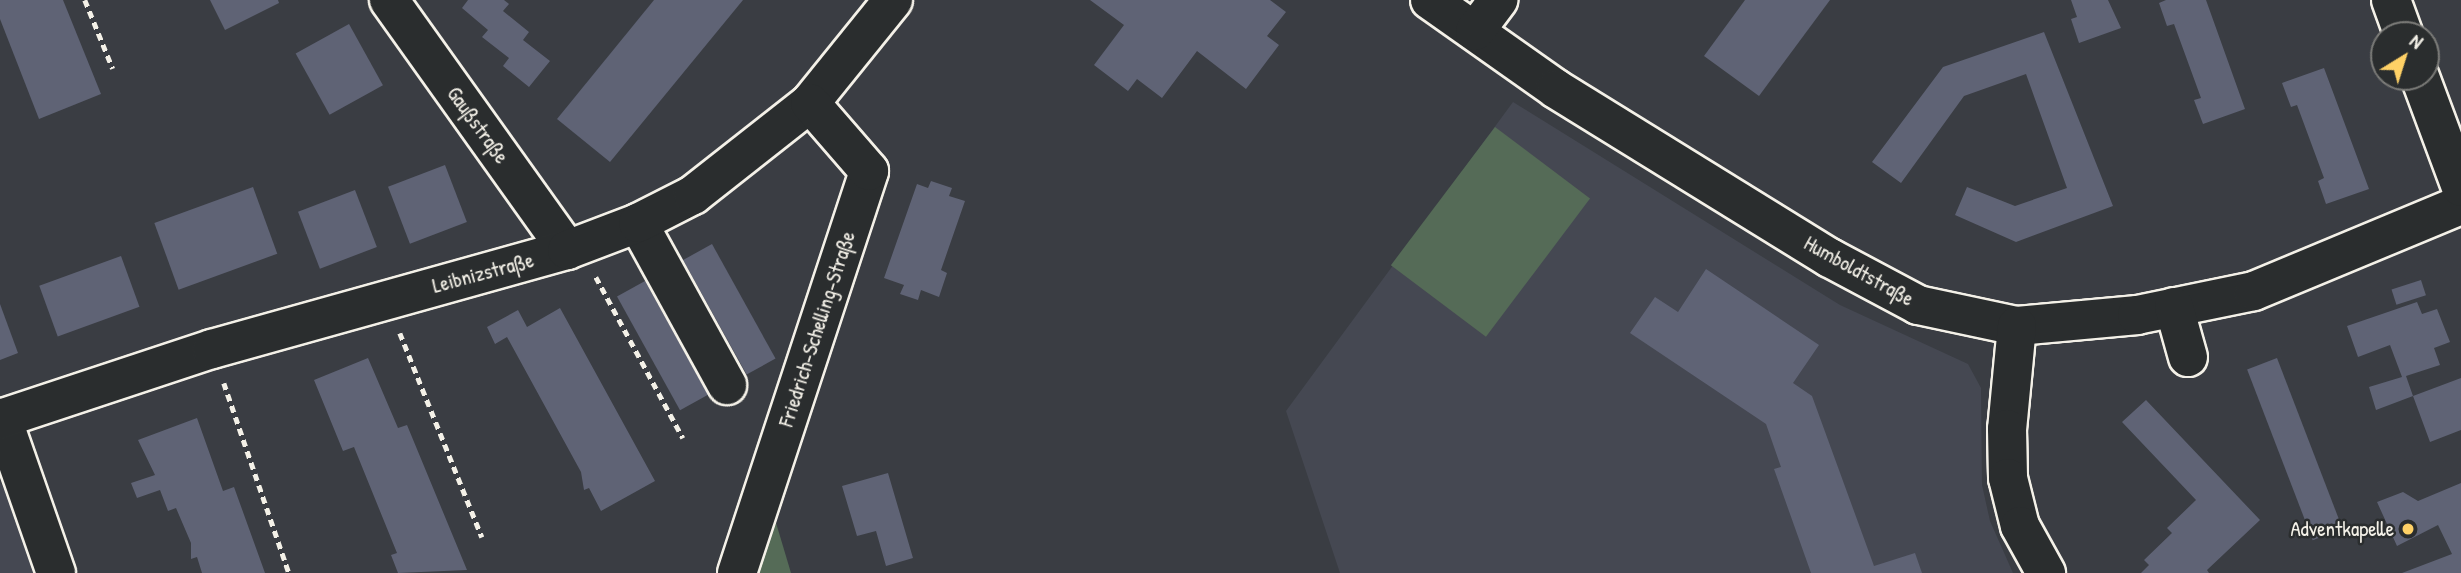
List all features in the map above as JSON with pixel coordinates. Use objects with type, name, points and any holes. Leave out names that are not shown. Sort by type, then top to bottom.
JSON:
[{"type":"street","name":"Gaußstraße","points":[[389,0],[573,248]]},
{"type":"street","name":"Leibnizstraße","points":[[1,419],[212,349],[573,248],[638,223],[693,195],[810,103],[893,0]]},
{"type":"street","name":"Humboldtstraße","points":[[1430,0],[1556,89],[1863,275],[1918,305],[2017,326],[2174,307],[2253,291],[2461,205]]},
{"type":"street","points":[[1475,31],[1497,0]]},
{"type":"street","points":[[2391,0],[2399,21]]},
{"type":"street","points":[[2425,91],[2461,187]]},
{"type":"street","name":"Friedrich-Schelling-Straße","points":[[737,573],[869,171],[810,103]]},
{"type":"street","points":[[638,223],[727,385]]},
{"type":"street","points":[[2174,307],[2188,357]]},
{"type":"street","points":[[2017,326],[2007,429],[2008,478],[2020,526],[2046,573]]},
{"type":"street","points":[[1,419],[57,573]]},
{"type":"path","points":[[86,0],[113,69]]},
{"type":"path","points":[[573,248],[683,438]]},
{"type":"path","points":[[386,300],[482,537]]},
{"type":"path","points":[[212,349],[289,573]]},
{"type":"shaded area","points":[[1513,102],[1840,305],[1968,364],[1981,388],[1982,485],[1990,521],[2013,573],[1340,573],[1286,411]]},
{"type":"shaded area","points":[[0,482],[8,495],[35,573],[0,573]]},
{"type":"green space","points":[[1495,127],[1590,199],[1486,337],[1391,265]]},
{"type":"green space","points":[[771,506],[791,573],[746,573]]},
{"type":"building","points":[[0,0],[63,0],[101,94],[39,119],[0,19]]},
{"type":"building","points":[[210,0],[278,0],[279,3],[225,30]]},
{"type":"building","points":[[468,0],[504,0],[509,4],[503,11],[529,32],[523,40],[550,61],[529,87],[503,66],[509,58],[482,37],[488,30],[462,8]]},
{"type":"building","points":[[654,0],[743,0],[610,162],[557,119]]},
{"type":"building","points":[[1090,0],[1270,0],[1286,12],[1267,36],[1279,45],[1246,89],[1197,51],[1162,98],[1137,79],[1128,91],[1094,65],[1124,25]]},
{"type":"building","points":[[1745,0],[1830,0],[1759,96],[1704,56]]},
{"type":"building","points":[[2071,0],[2108,0],[2121,28],[2079,43],[2071,19],[2077,17]]},
{"type":"building","points":[[2166,0],[2206,0],[2245,109],[2203,124],[2194,100],[2201,98],[2174,24],[2167,26],[2159,3]]},
{"type":"building","points":[[349,24],[383,85],[330,115],[296,54]]},
{"type":"building","points":[[2044,32],[2113,206],[2016,242],[1955,215],[1967,187],[2015,206],[2067,188],[2026,74],[1964,96],[1901,183],[1872,162],[1943,67]]},
{"type":"building","points":[[2324,68],[2369,189],[2326,204],[2318,181],[2324,178],[2297,105],[2291,107],[2282,83]]},
{"type":"building","points":[[445,165],[467,222],[410,244],[388,187]]},
{"type":"building","points":[[931,181],[952,188],[949,196],[965,201],[941,270],[947,273],[939,297],[921,290],[918,300],[900,294],[904,285],[884,278],[917,184],[928,188]]},
{"type":"building","points":[[253,187],[277,254],[179,290],[154,223]]},
{"type":"building","points":[[355,190],[377,247],[320,269],[298,212]]},
{"type":"building","points":[[712,244],[776,359],[747,375],[683,260]]},
{"type":"building","points":[[121,256],[139,307],[58,336],[39,286]]},
{"type":"building","points":[[1706,269],[1819,345],[1793,383],[1812,396],[1874,566],[1915,553],[1922,573],[1811,573],[1774,469],[1781,467],[1766,424],[1630,333],[1655,297],[1678,312]]},
{"type":"building","points":[[2421,280],[2426,295],[2396,305],[2392,290]]},
{"type":"building","points":[[645,281],[708,395],[680,410],[617,297]]},
{"type":"building","points":[[2417,302],[2422,314],[2437,309],[2450,342],[2434,348],[2440,365],[2406,376],[2413,396],[2376,410],[2369,387],[2402,377],[2390,345],[2358,357],[2347,326]]},
{"type":"building","points":[[0,304],[18,353],[0,360]]},
{"type":"building","points":[[560,308],[655,481],[601,511],[589,488],[584,490],[581,472],[507,337],[495,344],[487,327],[518,310],[527,327]]},
{"type":"building","points":[[368,358],[398,428],[407,425],[467,570],[398,573],[391,555],[397,553],[354,447],[343,451],[314,380]]},
{"type":"building","points":[[2277,358],[2343,529],[2313,540],[2247,369]]},
{"type":"building","points":[[2461,378],[2461,430],[2430,442],[2413,396]]},
{"type":"building","points":[[2146,400],[2260,520],[2207,570],[2209,573],[2141,573],[2149,565],[2144,560],[2172,533],[2167,528],[2196,500],[2122,422]]},
{"type":"building","points":[[197,418],[223,491],[234,487],[265,573],[202,573],[197,557],[191,559],[191,543],[176,508],[168,511],[160,490],[137,498],[131,483],[155,475],[138,440]]},
{"type":"building","points":[[888,473],[913,558],[886,566],[876,531],[857,536],[842,486]]},
{"type":"building","name":"Adventkapelle","points":[[2461,483],[2461,573],[2402,573],[2452,554],[2438,525],[2397,546],[2377,502],[2403,492],[2418,501]]},
{"type":"place","name":"Adventkapelle","points":[[2408,529]]}]
